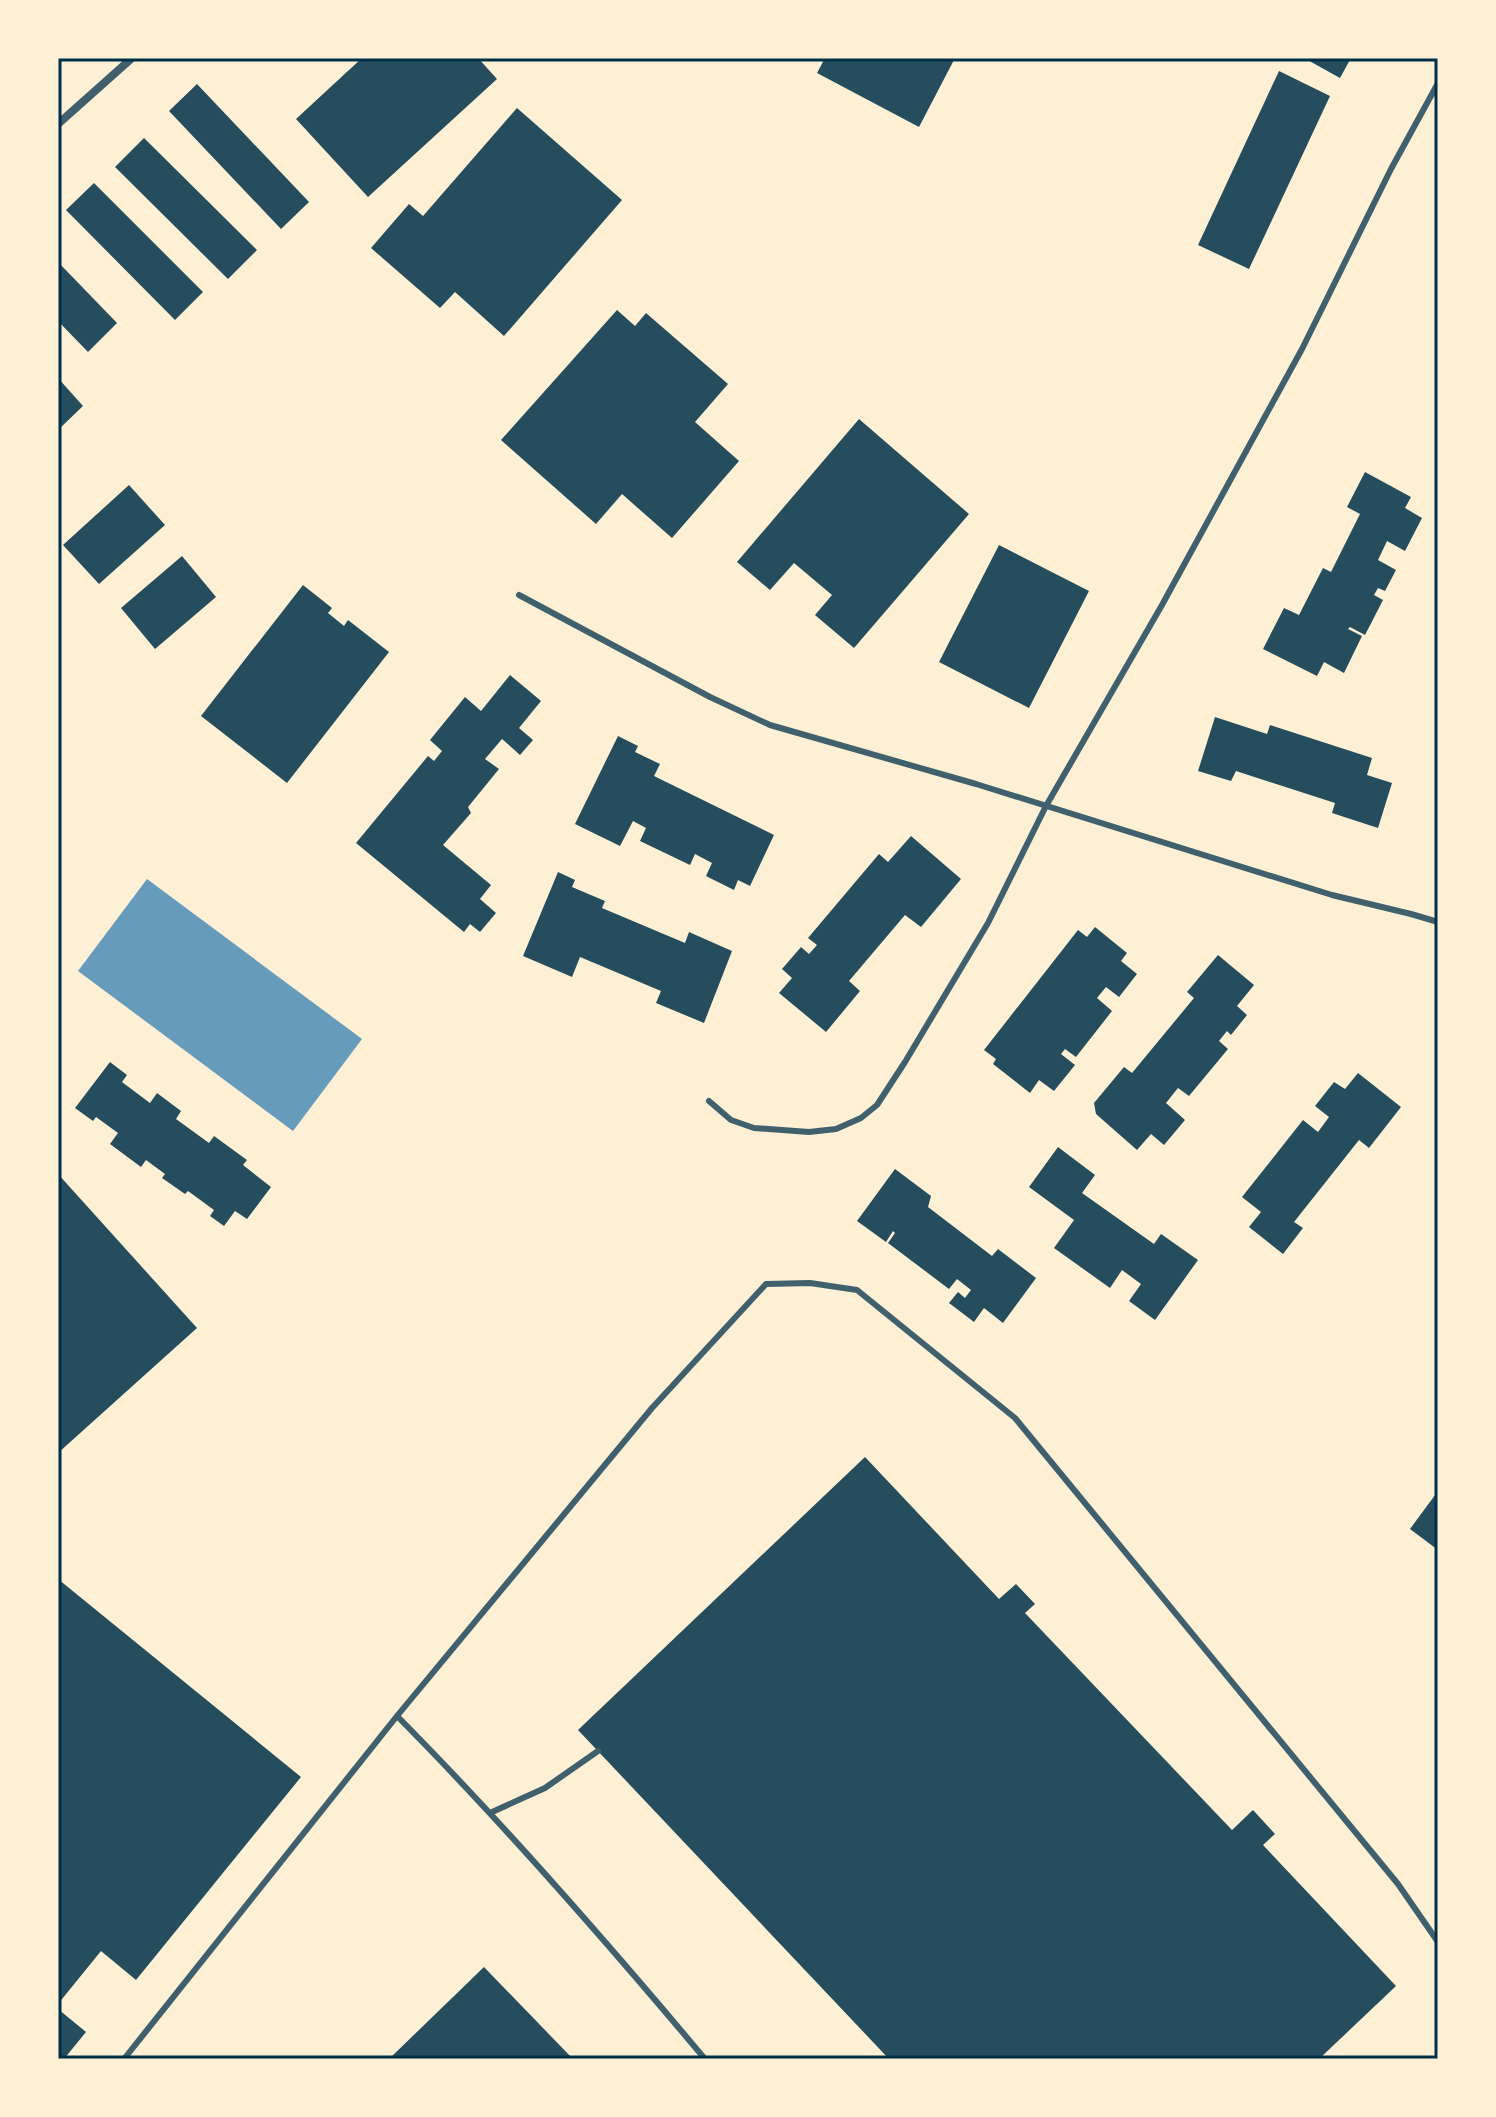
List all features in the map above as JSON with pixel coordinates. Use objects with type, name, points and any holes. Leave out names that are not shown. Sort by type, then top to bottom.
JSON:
[{"type":"street","points":[[58,124],[132,58]]},
{"type":"lane","points":[[709,1101],[731,1120],[754,1128],[809,1132],[836,1129],[861,1118],[877,1105],[988,923],[1046,806],[1162,605],[1302,349],[1391,169],[1438,83]]},
{"type":"lane","points":[[519,595],[710,697],[770,725],[1332,895],[1438,922]]},
{"type":"lane","points":[[124,2059],[397,1716],[652,1408],[766,1284],[810,1283],[857,1290],[1015,1418],[1398,1884],[1438,1942]]},
{"type":"lane","points":[[397,1716],[490,1813],[705,2059]]},
{"type":"lane","points":[[490,1813],[545,1788],[598,1751]]},
{"type":"water","points":[[147,879],[362,1039],[293,1131],[78,971]]},
{"type":"building","points":[[362,58],[478,58],[497,79],[368,197],[296,119]]},
{"type":"building","points":[[825,58],[955,58],[919,127],[817,73]]},
{"type":"building","points":[[1304,58],[1351,58],[1340,78]]},
{"type":"building","points":[[1279,71],[1330,96],[1249,269],[1198,245]]},
{"type":"building","points":[[197,84],[309,202],[281,229],[169,111]]},
{"type":"building","points":[[517,108],[622,200],[504,336],[455,292],[440,308],[371,248],[409,204],[423,216]]},
{"type":"building","points":[[144,138],[257,250],[228,279],[115,167]]},
{"type":"building","points":[[94,183],[203,292],[175,320],[66,210]]},
{"type":"building","points":[[58,262],[117,323],[88,352],[58,321]]},
{"type":"building","points":[[617,310],[635,326],[646,313],[728,384],[695,422],[739,461],[672,538],[622,494],[596,524],[501,440]]},
{"type":"building","points":[[58,378],[83,406],[58,430]]},
{"type":"building","points":[[859,419],[969,514],[854,648],[815,615],[832,595],[794,563],[770,590],[737,562]]},
{"type":"building","points":[[1365,472],[1411,497],[1405,508],[1422,518],[1405,551],[1387,541],[1378,560],[1396,570],[1385,591],[1378,588],[1374,595],[1383,600],[1365,635],[1350,627],[1348,629],[1362,636],[1344,673],[1324,662],[1317,676],[1263,649],[1284,608],[1299,615],[1323,568],[1331,572],[1360,514],[1347,507]]},
{"type":"building","points":[[129,485],[165,525],[99,584],[63,545]]},
{"type":"building","points":[[999,545],[1089,591],[1029,708],[939,662]]},
{"type":"building","points":[[182,556],[216,597],[155,649],[121,608]]},
{"type":"building","points":[[303,585],[332,608],[328,613],[344,626],[348,620],[389,652],[287,783],[201,716]]},
{"type":"building","points":[[510,675],[541,701],[519,728],[533,740],[520,755],[502,739],[485,759],[499,769],[468,807],[471,813],[443,845],[491,885],[480,899],[496,913],[480,932],[470,924],[464,932],[356,843],[428,756],[434,761],[442,751],[430,740],[465,697],[481,711]]},
{"type":"building","points":[[1215,717],[1267,734],[1270,725],[1372,758],[1367,775],[1392,783],[1378,828],[1332,813],[1335,803],[1236,771],[1231,781],[1198,771]]},
{"type":"building","points":[[618,736],[638,746],[635,752],[660,764],[654,776],[774,835],[750,886],[738,880],[734,890],[706,876],[712,863],[695,854],[690,865],[640,841],[646,828],[633,821],[620,846],[575,824]]},
{"type":"building","points":[[911,836],[961,879],[921,927],[905,915],[849,981],[860,991],[826,1032],[779,993],[792,978],[782,969],[801,947],[809,954],[817,945],[808,938],[879,854],[888,862]]},
{"type":"building","points":[[558,872],[575,880],[572,887],[605,901],[602,908],[685,943],[689,932],[732,951],[704,1023],[656,1003],[661,991],[580,957],[572,977],[523,956]]},
{"type":"building","points":[[1095,927],[1127,953],[1121,961],[1137,974],[1119,997],[1106,987],[1097,998],[1112,1011],[1076,1057],[1065,1049],[1061,1054],[1075,1065],[1054,1091],[1039,1080],[1030,1093],[993,1064],[996,1059],[984,1050],[1078,930],[1087,937]]},
{"type":"building","points":[[1218,955],[1254,985],[1237,1006],[1247,1015],[1231,1035],[1227,1031],[1219,1041],[1228,1049],[1189,1096],[1178,1088],[1166,1103],[1185,1120],[1164,1145],[1151,1134],[1137,1150],[1096,1114],[1094,1103],[1124,1067],[1132,1073],[1194,998],[1187,992]]},
{"type":"building","points":[[110,1062],[127,1075],[122,1082],[150,1103],[157,1093],[181,1111],[176,1119],[209,1143],[214,1136],[247,1160],[243,1165],[271,1187],[247,1219],[235,1211],[224,1226],[210,1216],[214,1210],[188,1191],[185,1194],[162,1178],[165,1174],[146,1160],[141,1167],[110,1144],[118,1133],[96,1117],[93,1121],[75,1108]]},
{"type":"building","points":[[1358,1073],[1401,1107],[1369,1148],[1359,1140],[1294,1222],[1303,1228],[1283,1254],[1249,1227],[1261,1212],[1242,1197],[1303,1120],[1318,1132],[1329,1117],[1315,1106],[1334,1082],[1345,1089]]},
{"type":"building","points":[[1058,1147],[1095,1175],[1082,1193],[1154,1244],[1161,1234],[1198,1260],[1155,1320],[1129,1301],[1141,1284],[1122,1270],[1110,1288],[1054,1248],[1074,1220],[1029,1187]]},
{"type":"building","points":[[895,1169],[931,1196],[928,1207],[992,1256],[998,1249],[1036,1278],[1003,1323],[984,1308],[974,1322],[949,1303],[958,1292],[965,1298],[971,1290],[957,1279],[949,1289],[888,1243],[895,1233],[893,1231],[886,1242],[857,1221]]},
{"type":"building","points":[[58,1174],[197,1328],[58,1453]]},
{"type":"building","points":[[865,1457],[999,1599],[1016,1584],[1035,1604],[1025,1613],[1232,1830],[1253,1810],[1275,1834],[1263,1845],[1396,1986],[1319,2059],[889,2059],[578,1730]]},
{"type":"building","points":[[1438,1491],[1438,1550],[1410,1529]]},
{"type":"building","points":[[58,1579],[301,1777],[136,1980],[101,1951],[58,2004]]},
{"type":"building","points":[[484,1967],[573,2059],[389,2059]]},
{"type":"building","points":[[58,2009],[86,2032],[64,2059],[58,2059]]}]
